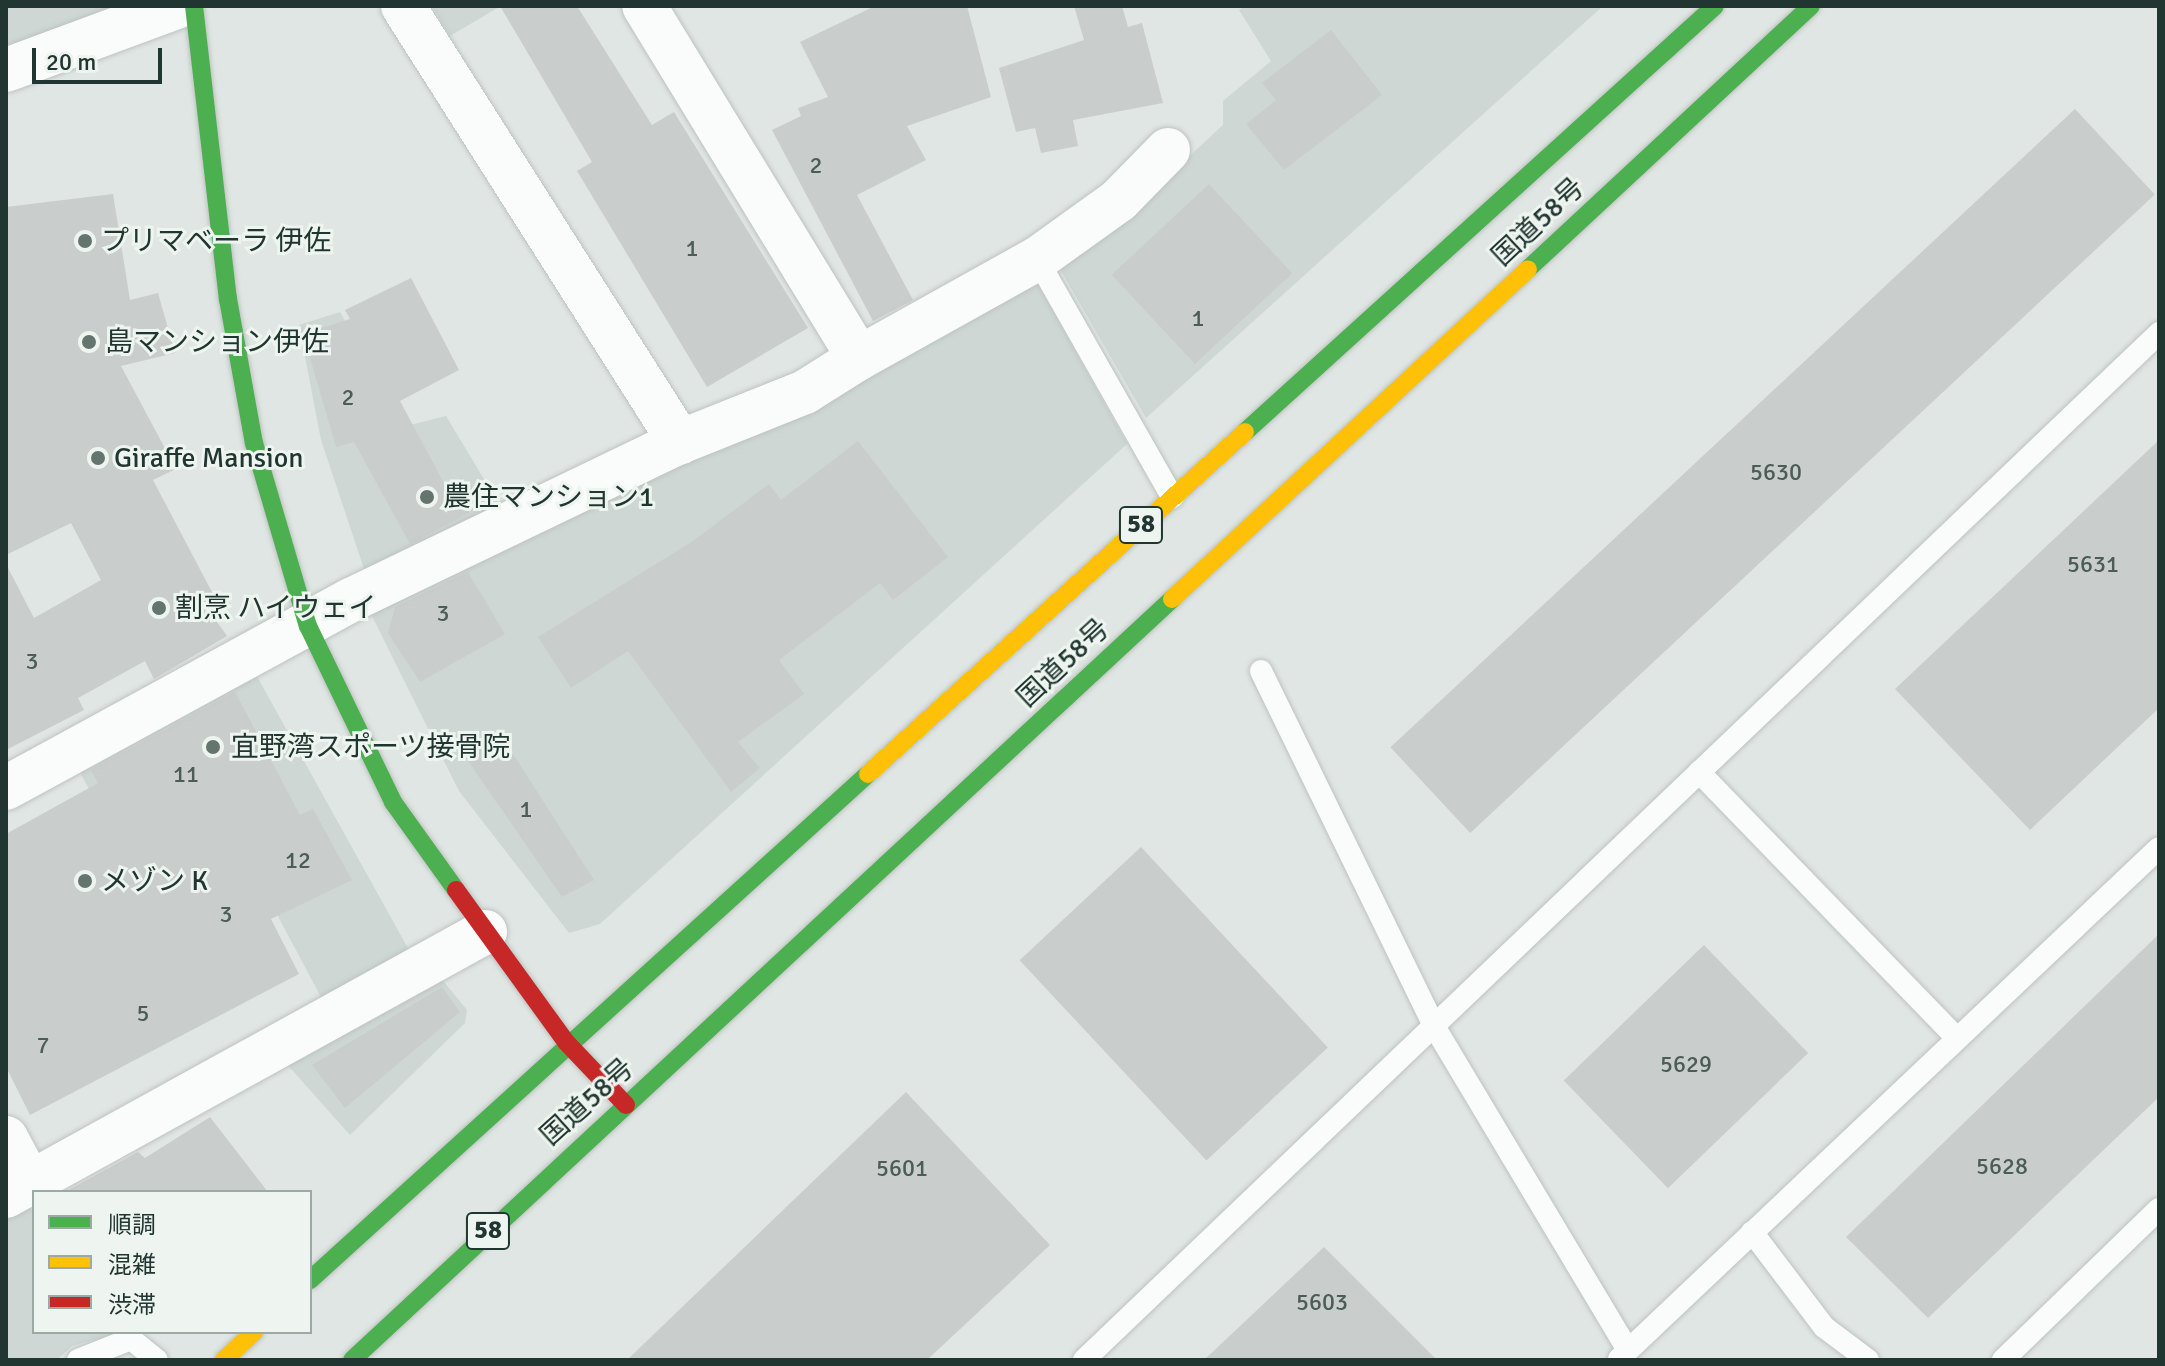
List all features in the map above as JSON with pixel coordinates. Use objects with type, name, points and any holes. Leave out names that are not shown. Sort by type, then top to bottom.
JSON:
[{"type":"main road","points":[[194,6],[244,385],[275,525],[308,626],[393,802],[485,932],[524,975],[566,1042],[626,1105]]},
{"type":"main road","name":"国道58号","points":[[312,1278],[566,1042],[1715,6]]},
{"type":"main road","name":"国道58号","points":[[352,1360],[1811,6]]},
{"type":"main road","points":[[224,1360],[252,1334]]},
{"type":"street","points":[[6,70],[179,6]]},
{"type":"street","points":[[403,6],[680,442]]},
{"type":"street","points":[[644,6],[859,358]]},
{"type":"street","points":[[6,788],[308,626],[680,442],[805,392],[859,358],[1037,259],[1119,200],[1168,150]]},
{"type":"street","points":[[6,1138],[18,1190],[485,932]]},
{"type":"lane","points":[[1037,259],[1172,497]]},
{"type":"lane","points":[[1084,1360],[2159,333]]},
{"type":"lane","points":[[1261,671],[1434,1026],[1622,1355],[2159,848]]},
{"type":"lane","points":[[1699,772],[1957,1038]]},
{"type":"lane","points":[[2003,1360],[2159,1209]]},
{"type":"lane","points":[[1752,1232],[1824,1327],[1868,1360]]},
{"type":"lane","points":[[78,1360],[131,1339],[157,1360]]},
{"type":"shaded area","points":[[6,6],[123,6],[6,55]]},
{"type":"shaded area","points":[[432,6],[501,6],[450,36]]},
{"type":"shaded area","points":[[1245,6],[1603,6],[1146,418],[1057,264],[1129,212],[1223,125],[1223,101],[1271,61],[1239,10]]},
{"type":"shaded area","points":[[1034,277],[1127,444],[600,924],[569,933],[459,791],[366,604]]},
{"type":"shaded area","points":[[340,312],[406,426],[446,416],[502,509],[366,575],[321,440],[299,325]]},
{"type":"shaded area","points":[[254,671],[409,950],[321,997],[233,832],[139,881],[76,765]]},
{"type":"shaded area","points":[[440,977],[467,1010],[465,1023],[350,1135],[284,1061]]},
{"type":"shaded area","points":[[26,1201],[32,1211],[32,1334],[115,1334],[72,1346],[57,1360],[6,1360],[6,1211]]},
{"type":"building","points":[[500,6],[577,6],[652,125],[674,112],[808,328],[707,387],[577,171],[592,162]]},
{"type":"building","points":[[875,6],[967,6],[991,97],[907,126],[926,160],[857,195],[913,300],[873,321],[772,130],[801,116],[798,108],[828,97],[800,42]]},
{"type":"building","points":[[1074,6],[1122,6],[1128,27],[1142,23],[1163,103],[1073,120],[1078,146],[1041,153],[1035,128],[1016,132],[999,68],[1084,40]]},
{"type":"building","points":[[1331,30],[1382,95],[1284,170],[1246,124],[1276,100],[1262,83]]},
{"type":"building","points":[[2075,109],[2155,195],[1470,833],[1390,747]]},
{"type":"building","points":[[1209,184],[1292,273],[1195,364],[1112,275]]},
{"type":"building","points":[[113,194],[130,300],[158,293],[175,353],[121,366],[176,469],[153,480],[223,613],[215,619],[227,636],[154,679],[145,661],[78,698],[84,710],[6,750],[6,564],[34,618],[101,580],[71,523],[6,555],[6,207]]},
{"type":"building","points":[[411,278],[459,370],[400,401],[445,485],[462,478],[476,509],[410,544],[354,442],[336,447],[303,334],[350,319],[345,310]]},
{"type":"building","points":[[2159,440],[2159,708],[2030,830],[1895,689]]},
{"type":"building","points":[[858,441],[948,557],[893,600],[880,583],[779,660],[804,694],[738,742],[760,768],[731,792],[628,651],[571,688],[538,637],[693,541],[769,484],[781,500]]},
{"type":"building","points":[[468,572],[505,634],[420,682],[388,633],[395,607]]},
{"type":"building","points":[[235,692],[300,815],[313,809],[352,880],[271,919],[299,974],[30,1115],[6,1067],[6,834],[98,783],[91,770]]},
{"type":"building","points":[[502,737],[594,880],[562,897],[466,758]]},
{"type":"building","points":[[1141,847],[1328,1047],[1206,1161],[1020,960]]},
{"type":"building","points":[[2159,934],[2159,1097],[1928,1318],[1846,1237]]},
{"type":"building","points":[[1704,945],[1808,1053],[1668,1188],[1564,1080]]},
{"type":"building","points":[[442,987],[460,1012],[345,1108],[312,1065]]},
{"type":"building","points":[[906,1092],[1050,1245],[927,1360],[627,1360]]},
{"type":"building","points":[[210,1117],[266,1190],[69,1190],[138,1152],[145,1158]]},
{"type":"building","points":[[1324,1247],[1437,1360],[1204,1360]]},
{"type":"traffic: fast","points":[[194,6],[228,299],[254,443],[308,626],[393,802],[456,890]]},
{"type":"traffic: fast","points":[[1245,432],[1715,6]]},
{"type":"traffic: fast","points":[[1528,269],[1811,6]]},
{"type":"traffic: fast","points":[[352,1360],[1172,599]]},
{"type":"traffic: fast","points":[[312,1278],[868,774]]},
{"type":"traffic: slow","points":[[1172,599],[1528,269]]},
{"type":"traffic: slow","points":[[868,774],[1245,432]]},
{"type":"traffic: slow","points":[[224,1360],[252,1334]]},
{"type":"traffic: jam","points":[[456,890],[566,1042],[626,1105]]},
{"type":"place","name":"プリマベーラ 伊佐","points":[[85,241]]},
{"type":"place","name":"島マンション伊佐","points":[[89,342]]},
{"type":"place","name":"Giraffe Mansion","points":[[98,458]]},
{"type":"place","name":"農住マンション1","points":[[427,497]]},
{"type":"place","name":"割烹 ハイウェイ","points":[[159,608]]},
{"type":"place","name":"宜野湾スポーツ接骨院","points":[[213,747]]},
{"type":"place","name":"メゾン K","points":[[85,881]]}]
